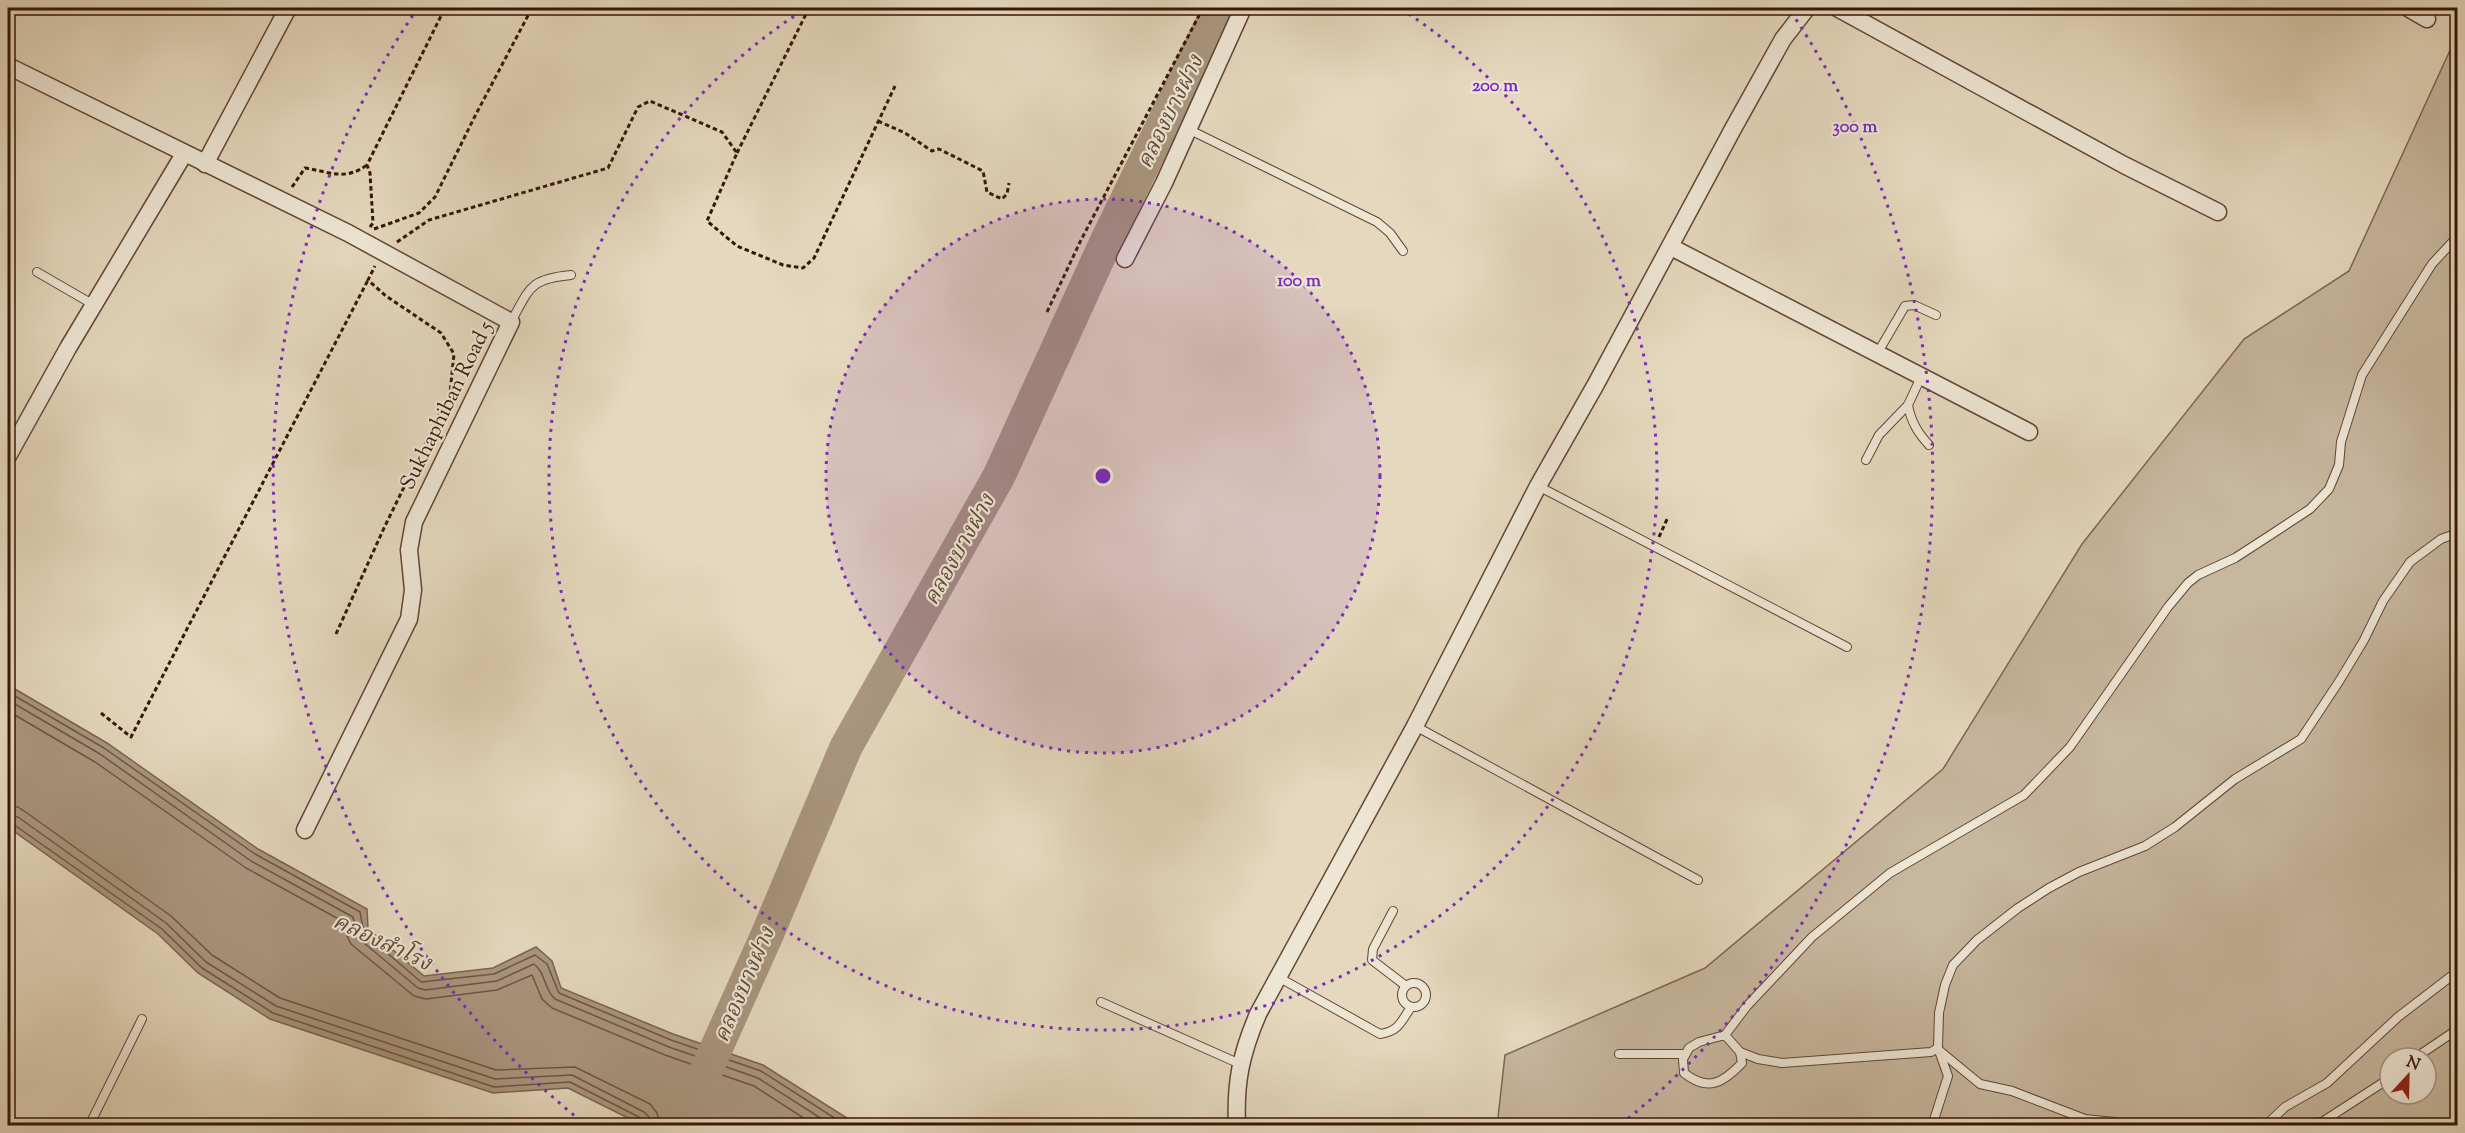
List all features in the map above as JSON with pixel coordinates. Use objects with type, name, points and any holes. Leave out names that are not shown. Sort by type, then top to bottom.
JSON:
[{"type":"street","points":[[205,164],[288,8]]},
{"type":"street","points":[[1125,259],[1243,8]]},
{"type":"street","points":[[1237,1125],[1235,1095],[1240,1064],[1258,1014],[1415,726],[1538,486],[1772,59],[1807,8]]},
{"type":"street","points":[[1837,8],[2124,165],[2218,212]]},
{"type":"street","points":[[2408,8],[2427,19]]},
{"type":"street","points":[[8,86],[13,70]]},
{"type":"street","name":"Sukhaphiban Road 5","points":[[13,70],[282,201],[511,322],[414,522],[409,550],[413,590],[409,619],[305,830]]},
{"type":"street","points":[[8,456],[184,154]]},
{"type":"street","points":[[1671,247],[2028,432]]},
{"type":"lane","points":[[1188,129],[1377,222],[1390,233],[1403,250]]},
{"type":"lane","points":[[1740,1052],[1742,1063],[1731,1075],[1713,1084],[1697,1083],[1684,1073],[1683,1059],[1689,1048],[1699,1042],[1725,1035],[1748,1006],[1812,937],[1890,873],[2024,795],[2070,747],[2168,607],[2188,583],[2198,575],[2235,558],[2310,509],[2329,489],[2338,465],[2341,442],[2362,375],[2432,264],[2457,236]]},
{"type":"lane","points":[[37,272],[94,305]]},
{"type":"lane","points":[[511,322],[530,289],[538,281],[571,275]]},
{"type":"lane","points":[[1877,354],[1905,306],[1914,305],[1935,315]]},
{"type":"lane","points":[[1866,460],[1879,435],[1908,405],[1921,377]]},
{"type":"lane","points":[[1908,405],[1917,432],[1929,445]]},
{"type":"lane","points":[[1538,486],[1848,647]]},
{"type":"lane","points":[[1932,1125],[1948,1076],[1938,1048],[1939,1013],[1945,985],[1953,965],[1977,940],[2018,908],[2079,872],[2145,846],[2175,828],[2235,779],[2301,739],[2364,640],[2383,601],[2410,562],[2441,539],[2457,533]]},
{"type":"lane","points":[[1415,726],[1698,880]]},
{"type":"lane","points":[[1393,911],[1373,949],[1372,960],[1406,986]]},
{"type":"lane","points":[[2265,1125],[2285,1107],[2327,1083],[2398,1017],[2457,971]]},
{"type":"lane","points":[[1278,977],[1380,1034],[1392,1032],[1399,1026],[1411,1007],[1421,1005],[1425,1001],[1425,989],[1416,983],[1406,986],[1402,991],[1403,1000],[1411,1007]]},
{"type":"lane","points":[[1101,1002],[1240,1064]]},
{"type":"lane","points":[[89,1125],[142,1019]]},
{"type":"lane","points":[[2432,1046],[2457,1029]]},
{"type":"lane","points":[[1725,1035],[1740,1052],[1758,1059],[1782,1063],[1931,1052],[1938,1048]]},
{"type":"lane","points":[[1938,1048],[1980,1084],[2012,1090],[2085,1119],[2152,1125]]},
{"type":"lane","points":[[1619,1054],[1685,1054]]},
{"type":"lane","points":[[2289,1125],[2322,1122],[2378,1086]]},
{"type":"path","points":[[282,201],[305,168],[343,176],[356,174],[367,165],[445,8]]},
{"type":"path","points":[[367,165],[370,172],[373,223],[367,232],[419,213],[435,197],[532,8]]},
{"type":"path","points":[[809,8],[737,153],[707,221],[737,246],[783,265],[803,268],[814,258],[895,86]]},
{"type":"path","points":[[1047,312],[1081,240],[1203,8]]},
{"type":"path","points":[[101,713],[131,737],[382,252],[429,220],[608,168],[638,106],[650,101],[722,132],[737,153]]},
{"type":"path","points":[[878,122],[905,133],[932,151],[939,149],[983,171],[987,192],[1002,199],[1007,194],[1009,183]]},
{"type":"path","points":[[336,634],[384,528],[450,393],[454,354],[441,333],[386,296],[368,280]]},
{"type":"path","points":[[1654,546],[1668,517]]},
{"type":"shaded area","points":[[2457,35],[2457,1125],[1497,1126],[1505,1055],[1705,968],[1943,769],[2082,544],[2244,339],[2349,271]]},
{"type":"water","points":[[8,685],[107,743],[258,849],[367,909],[368,929],[424,976],[493,968],[536,947],[552,961],[561,988],[673,1034],[763,1065],[858,1125],[642,1125],[568,1088],[493,1093],[270,1019],[198,973],[158,934],[8,827]]},
{"type":"waterway","name":"คลองบางฝาง","points":[[698,1089],[767,935],[846,747],[999,476],[1105,244],[1219,8]]},
{"type":"water label","name":"คลองสำโรง","points":[[383,941]]}]
